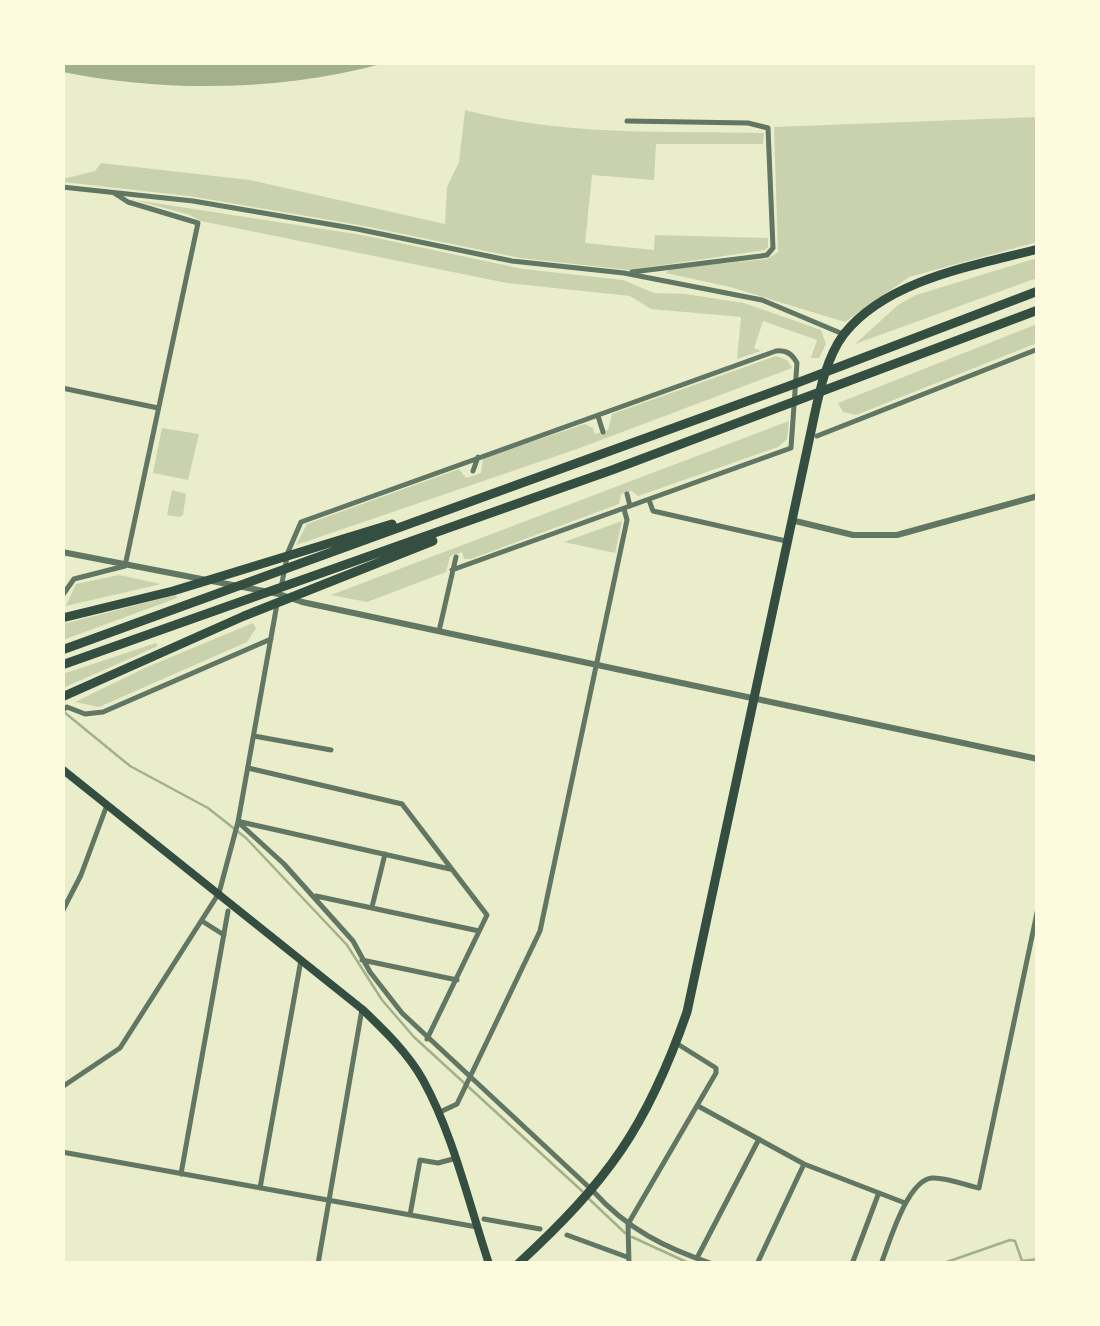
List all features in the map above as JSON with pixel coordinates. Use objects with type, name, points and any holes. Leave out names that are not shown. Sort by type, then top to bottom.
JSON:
[{"type":"highway","points":[[518,1264],[589,1195],[640,1121],[687,1012],[790,520],[819,397],[844,334],[870,311],[925,278],[1038,249]]},
{"type":"highway","points":[[62,650],[183,607],[300,559],[608,452],[1038,291]]},
{"type":"highway","points":[[62,666],[232,606],[315,582],[1038,310]]},
{"type":"highway","points":[[62,618],[300,559]]},
{"type":"highway","points":[[64,706],[75,691],[315,582]]},
{"type":"main road","points":[[62,769],[387,1033],[422,1077],[438,1113],[480,1223],[489,1264]]},
{"type":"street","points":[[624,273],[761,256],[773,248],[768,128],[748,123],[627,122]]},
{"type":"street","points":[[62,187],[193,201],[357,228],[512,260],[624,273],[762,300],[844,334]]},
{"type":"street","points":[[111,192],[128,202],[198,224],[125,566]]},
{"type":"street","points":[[817,436],[1038,349]]},
{"type":"street","points":[[62,1087],[120,1048],[219,894],[237,826],[288,552],[301,522],[776,350],[784,350],[794,358],[797,364],[791,448],[452,570]]},
{"type":"street","points":[[62,388],[158,408]]},
{"type":"street","points":[[597,415],[602,432]]},
{"type":"street","points":[[472,472],[478,457]]},
{"type":"street","points":[[438,1113],[455,1107],[540,931],[627,520],[626,494]]},
{"type":"street","points":[[790,520],[853,534],[897,535],[1038,496]]},
{"type":"street","points":[[648,500],[653,511],[786,541]]},
{"type":"street","points":[[62,552],[279,594],[1038,759]]},
{"type":"street","points":[[438,631],[456,557]]},
{"type":"street","points":[[62,596],[74,579],[125,566]]},
{"type":"street","points":[[64,706],[85,714],[103,712],[271,640]]},
{"type":"street","points":[[254,736],[331,750]]},
{"type":"street","points":[[248,768],[402,804],[486,915],[427,1039]]},
{"type":"street","points":[[62,912],[108,805]]},
{"type":"street","points":[[237,826],[452,870]]},
{"type":"street","points":[[237,826],[313,896],[353,941],[362,960],[402,1014],[628,1231],[713,1264]]},
{"type":"street","points":[[372,907],[385,854]]},
{"type":"street","points":[[313,896],[478,931]]},
{"type":"street","points":[[880,1264],[904,1203],[924,1181],[932,1178],[979,1188],[1038,908]]},
{"type":"street","points":[[181,1174],[228,912]]},
{"type":"street","points":[[202,921],[224,935]]},
{"type":"street","points":[[260,1188],[301,960]]},
{"type":"street","points":[[362,960],[457,980]]},
{"type":"street","points":[[318,1264],[362,1009]]},
{"type":"street","points":[[567,1235],[628,1260],[628,1231],[716,1073],[716,1068],[676,1042]]},
{"type":"street","points":[[698,1106],[804,1164],[904,1203]]},
{"type":"street","points":[[697,1258],[760,1138]]},
{"type":"street","points":[[62,1152],[329,1202],[480,1223],[509,1221],[540,1229]]},
{"type":"street","points":[[410,1215],[420,1160],[438,1163],[454,1159]]},
{"type":"street","points":[[757,1264],[804,1164]]},
{"type":"street","points":[[852,1264],[878,1195]]},
{"type":"shaded area","points":[[62,63],[385,63],[265,84],[183,86],[63,72]]},
{"type":"shaded area","points":[[465,110],[576,128],[764,133],[763,144],[656,144],[654,180],[592,175],[585,243],[654,250],[655,235],[768,238],[768,247],[629,270],[520,258],[189,196],[63,182],[95,171],[101,163],[250,180],[445,224],[447,187],[459,162]]},
{"type":"shaded area","points":[[1037,117],[1037,242],[909,277],[845,322],[730,287],[666,273],[669,269],[767,259],[778,252],[774,127]]},
{"type":"shaded area","points":[[135,200],[362,235],[523,269],[623,280],[654,293],[744,303],[821,330],[826,344],[819,358],[811,358],[817,340],[763,321],[754,348],[761,351],[737,359],[741,317],[651,309],[630,296],[507,283],[201,221]]},
{"type":"shaded area","points":[[1037,258],[1037,278],[855,344],[898,305],[916,295]]},
{"type":"shaded area","points":[[1037,324],[1037,343],[856,415],[843,412],[838,403]]},
{"type":"shaded area","points":[[776,356],[787,360],[792,368],[577,449],[296,545],[307,524],[459,469],[466,478],[481,473],[483,458],[585,424],[595,434],[608,430],[612,414]]},
{"type":"shaded area","points":[[789,421],[787,439],[778,447],[638,496],[632,491],[621,494],[619,504],[471,559],[464,559],[462,552],[450,556],[446,572],[367,602],[331,595]]},
{"type":"shaded area","points":[[162,428],[199,434],[188,480],[153,473]]},
{"type":"shaded area","points":[[172,490],[186,494],[183,515],[179,517],[167,515]]},
{"type":"shaded area","points":[[622,521],[615,553],[564,542]]},
{"type":"shaded area","points":[[119,575],[161,584],[66,606],[76,584]]},
{"type":"shaded area","points":[[176,595],[177,598],[63,640],[63,624]]},
{"type":"shaded area","points":[[253,623],[256,628],[247,642],[99,707],[75,702],[147,667]]},
{"type":"shaded area","points":[[156,643],[158,646],[63,688],[63,674]]},
{"type":"waterway","points":[[64,712],[130,766],[208,808],[246,838],[347,945],[382,1000],[414,1037],[582,1191]]},
{"type":"waterway","points":[[587,1197],[625,1233]]},
{"type":"waterway","points":[[632,1237],[691,1264]]},
{"type":"waterway","points":[[941,1264],[1010,1240],[1015,1241],[1022,1261],[1038,1259]]}]
